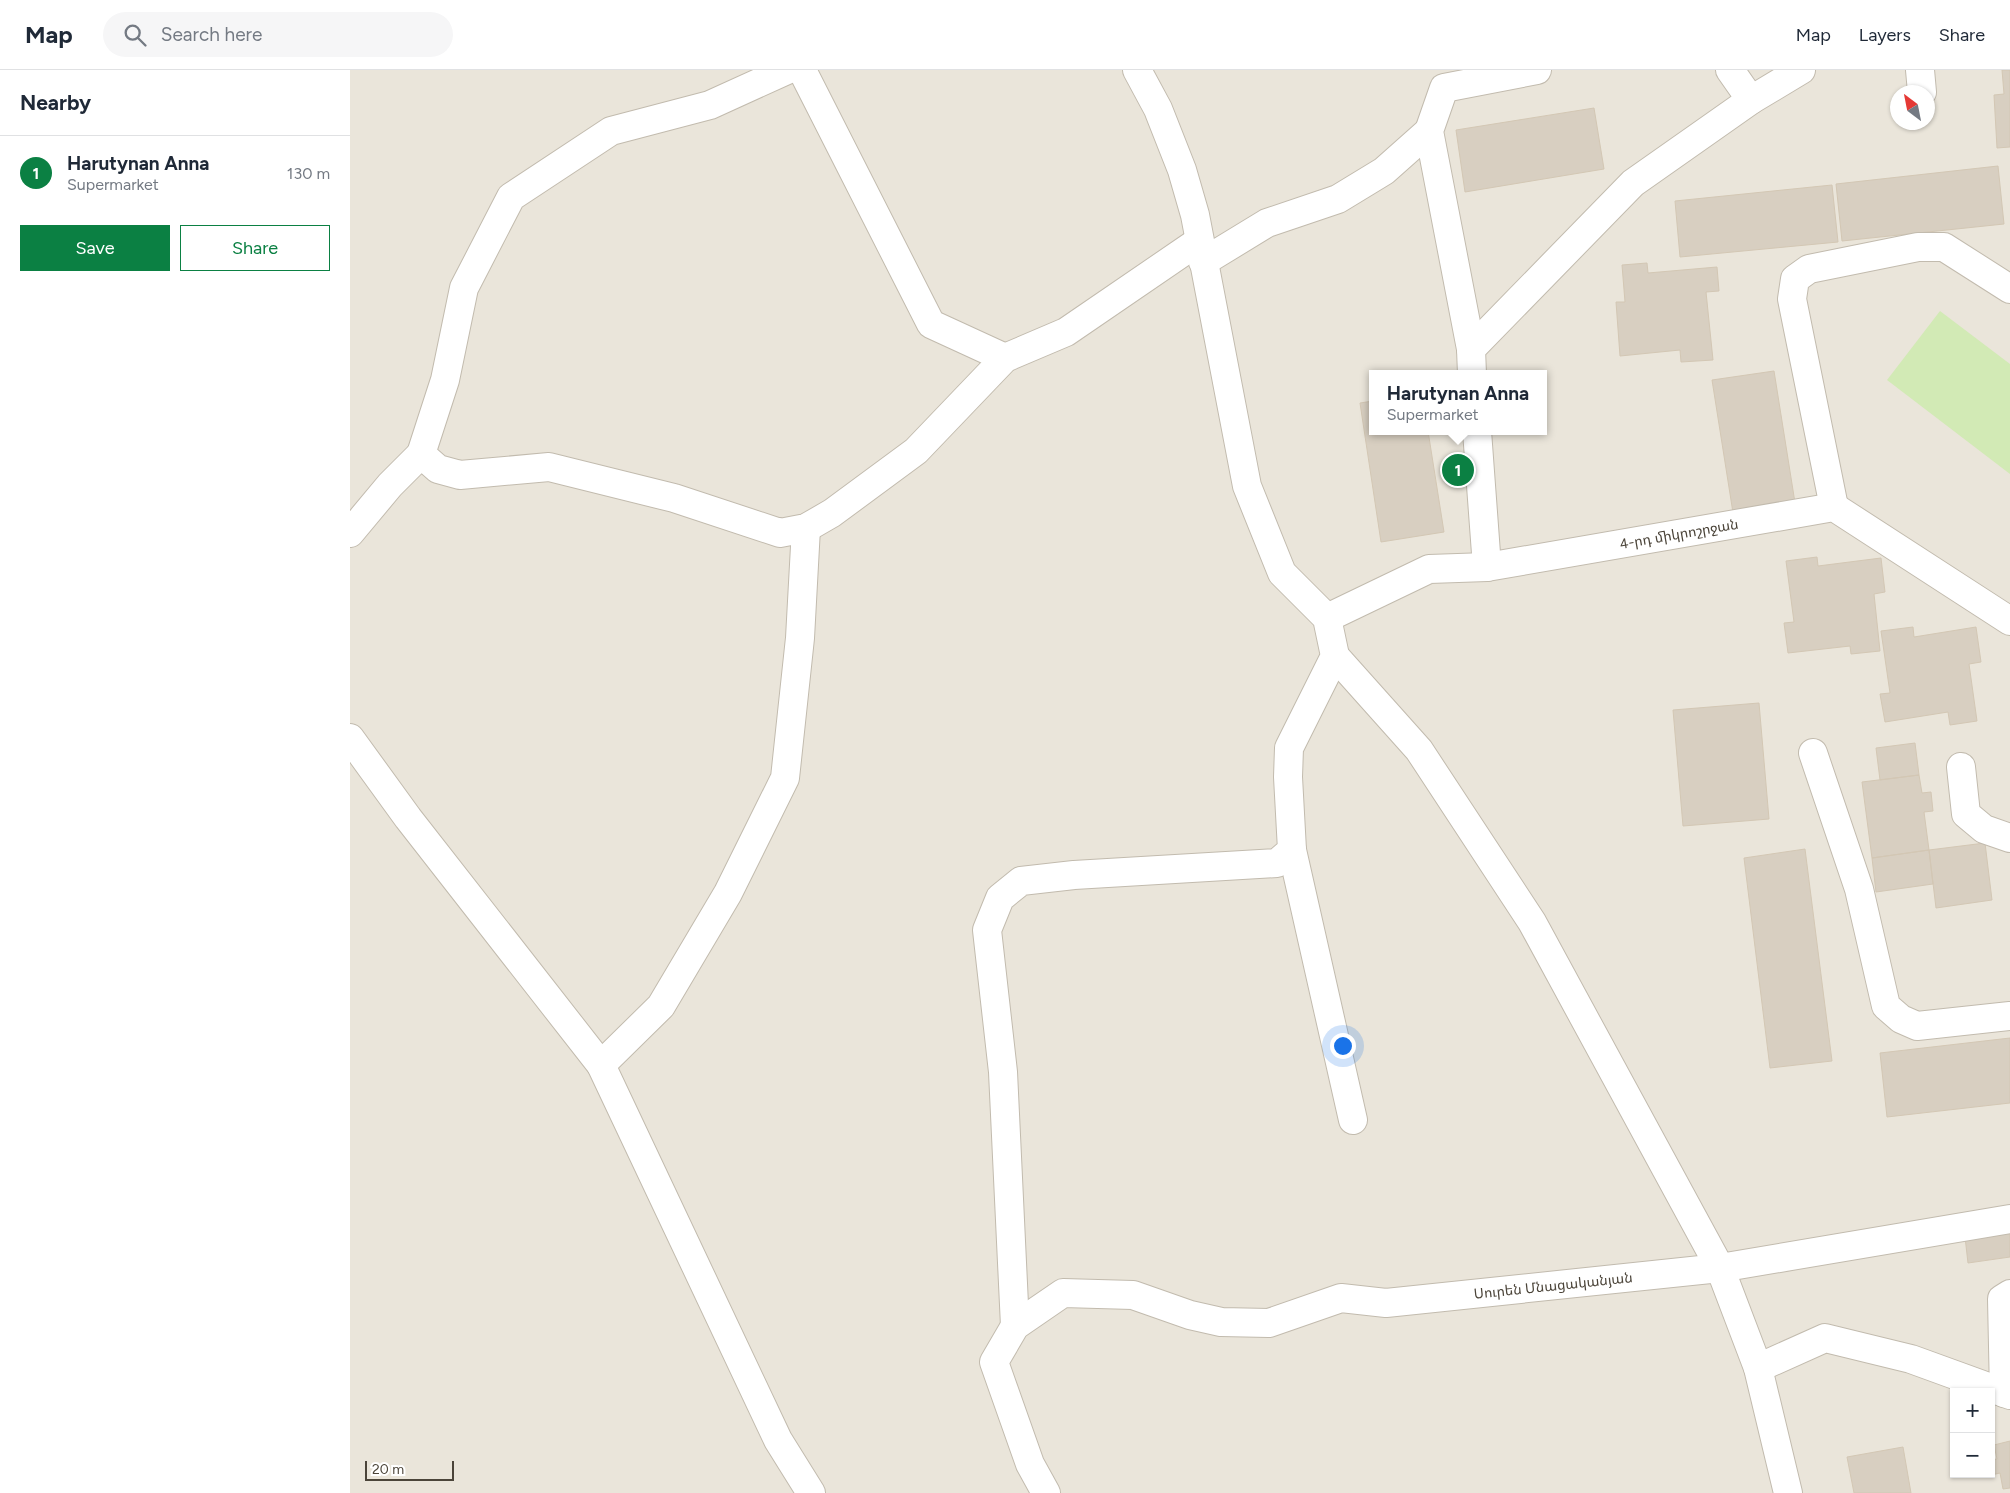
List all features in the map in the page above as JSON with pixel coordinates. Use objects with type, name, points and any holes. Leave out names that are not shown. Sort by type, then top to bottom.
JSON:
[{"type":"street","points":[[350,533],[390,485],[421,454],[445,380],[464,288],[511,197],[611,131],[710,105],[787,70]]},
{"type":"street","points":[[802,70],[931,324],[1005,358]]},
{"type":"street","points":[[1138,70],[1158,109],[1182,170],[1195,215],[1247,486],[1282,573],[1327,618],[1335,656],[1419,750],[1532,922],[1720,1268],[1758,1368],[1788,1493]]},
{"type":"street","points":[[421,454],[438,469],[460,475],[549,467],[674,498],[780,533],[806,528],[832,514],[916,451],[1005,358],[1066,332],[1201,252],[1267,223],[1338,199],[1384,171],[1429,131],[1444,88],[1537,70]]},
{"type":"street","points":[[1730,70],[1751,100]]},
{"type":"street","points":[[1472,361],[1633,183],[1751,100],[1801,70]]},
{"type":"street","points":[[1920,70],[1921,85]]},
{"type":"street","points":[[1429,131],[1472,361]]},
{"type":"street","points":[[2010,289],[1944,247],[1918,247],[1809,269],[1795,279],[1792,299],[1834,507],[2010,621]]},
{"type":"street","points":[[1477,435],[1487,567]]},
{"type":"street","name":"4-րդ միկրոշրջան","points":[[1327,618],[1429,569],[1487,567],[1834,507]]},
{"type":"street","points":[[601,1065],[661,1006],[728,893],[786,778],[800,638],[806,528]]},
{"type":"street","points":[[1335,656],[1290,748],[1288,777],[1292,850],[1353,1120]]},
{"type":"street","points":[[350,738],[408,818],[601,1065],[778,1440],[812,1493]]},
{"type":"street","points":[[1813,753],[1859,889],[1886,1006],[1901,1018],[1917,1026],[2010,1016]]},
{"type":"street","points":[[1961,768],[1966,814],[1984,829],[2010,838]]},
{"type":"street","points":[[1046,1493],[1030,1464],[994,1362],[1016,1326],[1003,1072],[987,930],[1000,898],[1021,881],[1074,875],[1277,863],[1292,850]]},
{"type":"street","name":"Սուրեն Մնացականյան","points":[[1016,1326],[1063,1293],[1133,1295],[1190,1316],[1221,1322],[1269,1323],[1341,1298],[1386,1303],[1720,1268],[2010,1220]]},
{"type":"street","points":[[1758,1368],[1826,1338],[1911,1359],[2007,1394],[2002,1299],[2010,1294]]},
{"type":"shaded area","points":[[350,70],[2010,70],[2010,1493],[350,1493]]},
{"type":"green space","points":[[1940,311],[2010,364],[2010,474],[1887,380]]},
{"type":"building","points":[[2002,70],[2010,70],[2010,147],[1997,148],[1994,95],[2004,94]]},
{"type":"building","points":[[1594,108],[1604,169],[1465,192],[1456,130]]},
{"type":"building","points":[[1998,166],[2004,224],[1842,241],[1836,184]]},
{"type":"building","points":[[1832,185],[1838,242],[1680,257],[1675,201]]},
{"type":"building","points":[[1647,263],[1648,273],[1717,267],[1719,291],[1706,292],[1713,360],[1681,362],[1680,350],[1620,356],[1616,302],[1625,302],[1622,265]]},
{"type":"building","points":[[1774,371],[1796,509],[1734,519],[1712,380]]},
{"type":"building","points":[[1369,402],[1369,435],[1429,435],[1444,532],[1381,542],[1360,403]]},
{"type":"building","points":[[1817,557],[1818,566],[1881,558],[1885,592],[1874,594],[1880,651],[1851,654],[1850,646],[1788,653],[1784,623],[1794,622],[1786,561]]},
{"type":"building","points":[[1913,627],[1914,637],[1976,627],[1981,662],[1969,664],[1977,721],[1950,725],[1948,712],[1885,722],[1880,694],[1890,693],[1881,631]]},
{"type":"building","points":[[1759,703],[1769,819],[1683,826],[1673,710]]},
{"type":"building","points":[[1915,743],[1919,775],[1880,780],[1876,748]]},
{"type":"building","points":[[1919,775],[1922,793],[1931,792],[1933,811],[1924,812],[1929,850],[1872,858],[1862,782]]},
{"type":"building","points":[[1985,843],[1992,900],[1936,908],[1929,850]]},
{"type":"building","points":[[1805,849],[1832,1061],[1770,1068],[1744,858]]},
{"type":"building","points":[[1929,850],[1933,884],[1876,892],[1872,858]]},
{"type":"building","points":[[2010,1038],[2010,1103],[1887,1117],[1880,1053]]},
{"type":"building","points":[[2010,1222],[2010,1257],[1968,1263],[1965,1237]]},
{"type":"building","points":[[2010,1441],[2010,1488],[2003,1489],[2000,1473],[1995,1474],[1995,1459],[1997,1459],[1995,1445]]},
{"type":"building","points":[[1903,1447],[1911,1493],[1854,1493],[1847,1457]]},
{"type":"place","name":"Harutynan Anna","points":[[1458,470]]}]
